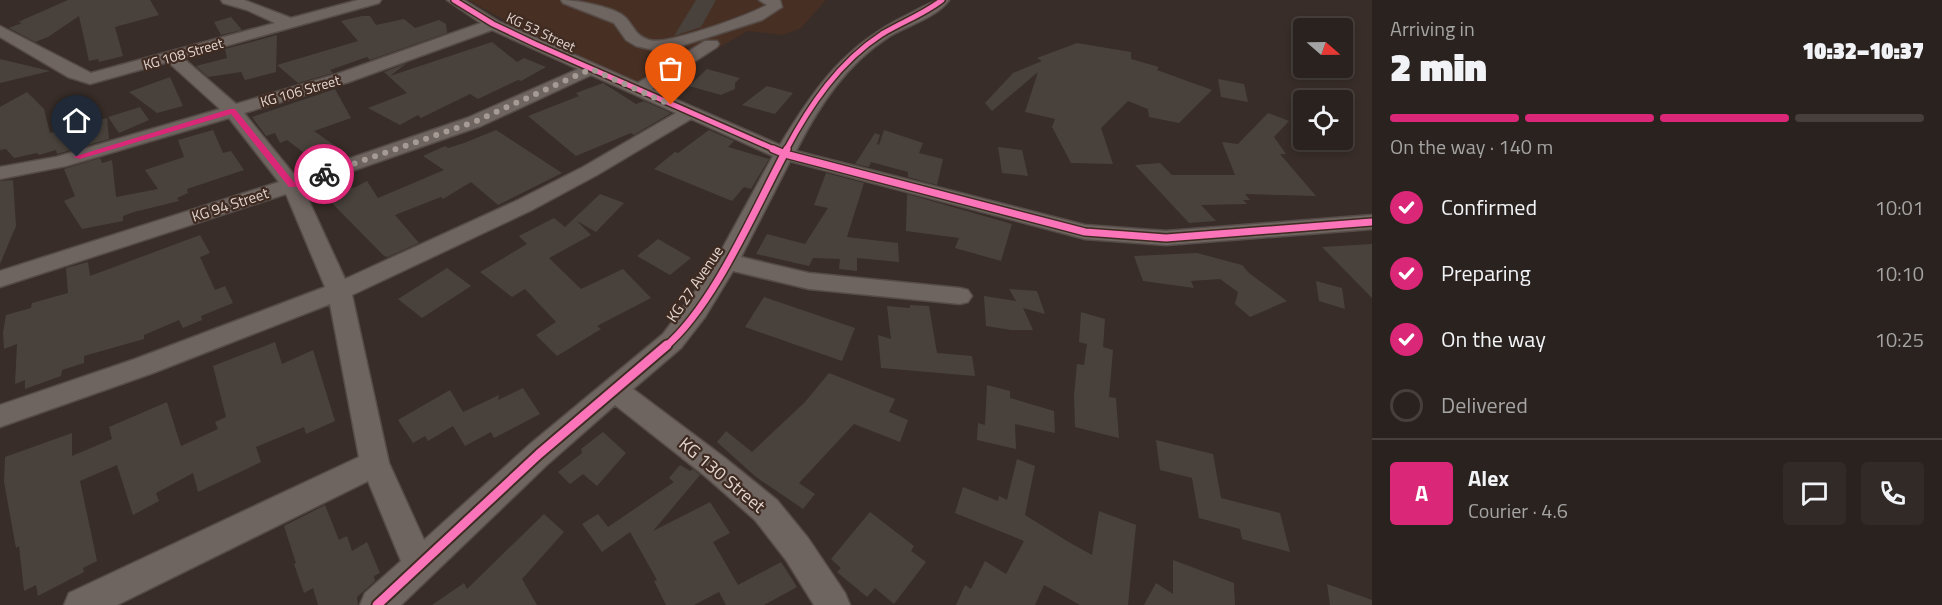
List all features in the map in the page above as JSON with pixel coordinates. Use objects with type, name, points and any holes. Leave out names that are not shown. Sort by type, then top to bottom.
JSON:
[{"type":"street","points":[[228,0],[288,23]]},
{"type":"street","name":"KG 108 Street","points":[[0,31],[74,73],[90,79],[374,0]]},
{"type":"street","name":"KG 53 Street","points":[[454,0],[493,24],[688,113],[785,154],[1086,232],[1166,238],[1372,222]]},
{"type":"street","points":[[568,0],[620,20],[624,32],[631,38],[652,46],[662,47],[757,17],[775,7],[775,3],[766,0]]},
{"type":"street","name":"KG 27 Avenue","points":[[377,605],[539,454],[672,341],[687,324],[729,262],[785,154],[831,80],[850,59],[901,23],[928,10],[942,0]]},
{"type":"street","name":"KG 106 Street","points":[[0,173],[59,162],[343,78],[493,24]]},
{"type":"street","points":[[638,90],[711,44]]},
{"type":"street","points":[[172,57],[233,111],[292,185],[339,291],[375,463],[419,567]]},
{"type":"street","name":"KG 94 Street","points":[[0,279],[292,185],[474,122],[591,69]]},
{"type":"street","points":[[0,416],[144,366],[339,291],[534,201],[688,113]]},
{"type":"street","points":[[729,262],[809,281],[960,296]]},
{"type":"street","name":"KG 130 Street","points":[[615,390],[715,467],[766,510],[797,549],[833,605]]},
{"type":"street","points":[[81,605],[375,463]]},
{"type":"shaded area","points":[[468,0],[826,0],[801,28],[783,35],[748,31],[648,88],[534,36]]},
{"type":"building","points":[[68,0],[150,0],[159,15],[115,27],[123,56],[99,62],[98,59],[89,61],[79,16],[48,37],[35,42],[9,28]]},
{"type":"building","points":[[696,0],[716,0],[701,27],[674,36]]},
{"type":"building","points":[[370,16],[376,25],[404,19],[415,28],[439,20],[446,24],[447,33],[370,60],[367,57],[330,70],[333,73],[298,83],[277,65],[358,41],[341,21]]},
{"type":"building","points":[[231,17],[242,30],[221,35],[214,22]]},
{"type":"building","points":[[277,35],[276,72],[245,80],[241,72],[208,77],[196,66],[227,58],[225,49]]},
{"type":"building","points":[[492,42],[517,62],[524,58],[546,67],[521,81],[518,80],[478,99],[470,94],[421,118],[418,115],[400,125],[368,108],[407,93],[384,72],[407,63],[390,76]]},
{"type":"building","points":[[1077,43],[1131,52],[1131,59],[1159,67],[1157,70],[1212,90],[1179,123],[1149,117],[1148,109],[1128,101],[1101,128],[1113,164],[1071,163],[1052,127],[1055,119],[1025,112],[1038,72],[992,111],[985,103],[1013,73],[1042,61],[1037,58]]},
{"type":"building","points":[[0,59],[50,71],[0,83]]},
{"type":"building","points":[[707,69],[740,78],[735,83],[735,89],[721,95],[689,86]]},
{"type":"building","points":[[170,77],[183,106],[157,113],[129,92]]},
{"type":"building","points":[[1218,79],[1244,84],[1248,102],[1221,97]]},
{"type":"building","points":[[603,83],[636,104],[644,101],[671,113],[634,135],[631,133],[576,156],[528,116],[579,96],[576,93]]},
{"type":"building","points":[[767,86],[793,93],[775,114],[742,105]]},
{"type":"building","points":[[335,89],[351,118],[314,131],[341,150],[315,161],[287,140],[280,143],[275,133],[266,136],[252,117]]},
{"type":"building","points":[[27,92],[44,109],[50,133],[107,118],[109,139],[57,154],[56,150],[14,158],[6,149],[0,150],[0,107]]},
{"type":"building","points":[[140,107],[149,120],[119,133],[108,117]]},
{"type":"building","points":[[1268,113],[1289,121],[1274,137],[1286,154],[1280,154],[1316,196],[1245,194],[1250,200],[1243,200],[1247,204],[1201,205],[1216,221],[1189,223],[1135,165],[1160,163],[1172,175],[1235,175],[1222,142],[1238,144]]},
{"type":"building","points":[[213,130],[223,153],[231,151],[244,170],[187,189],[188,193],[177,198],[179,201],[134,212],[123,216],[123,221],[82,229],[64,201],[75,196],[64,169],[100,158],[102,163],[112,160],[116,197],[158,189],[145,170],[184,157],[178,140]]},
{"type":"building","points":[[496,130],[562,173],[498,205],[471,182],[443,199],[441,197],[395,215],[419,243],[388,257],[384,256],[323,194],[346,186],[354,188],[367,181],[378,198],[444,170],[423,156],[445,146],[448,148],[464,143]]},
{"type":"building","points":[[709,130],[734,141],[728,147],[769,159],[751,189],[744,187],[732,201],[654,169]]},
{"type":"building","points":[[884,130],[923,143],[919,153],[943,159],[937,185],[908,177],[908,172],[871,162],[869,167],[855,164],[875,133],[880,135],[877,144],[879,145]]},
{"type":"building","points":[[998,147],[1022,150],[1028,176],[1002,173]]},
{"type":"building","points":[[826,173],[864,183],[847,237],[898,243],[899,262],[857,258],[857,271],[839,269],[840,259],[813,258],[809,266],[756,254],[767,234],[805,244],[828,208],[814,205]]},
{"type":"building","points":[[13,180],[16,226],[0,264],[0,181]]},
{"type":"building","points":[[600,194],[624,203],[596,232],[577,221],[591,235],[549,258],[581,289],[623,269],[651,298],[597,326],[601,329],[557,356],[536,335],[556,322],[525,289],[512,297],[480,272],[527,244],[519,236],[554,218],[565,227]]},
{"type":"building","points":[[907,194],[1012,224],[1001,261],[955,248],[959,238],[906,231]]},
{"type":"building","points":[[200,235],[210,253],[200,257],[215,290],[225,286],[233,303],[201,316],[202,320],[183,328],[179,320],[144,335],[144,339],[84,356],[84,363],[62,370],[61,376],[25,389],[25,380],[15,384],[17,344],[4,349],[3,333],[6,315],[31,308],[32,303],[68,293],[66,268],[88,262],[90,276]]},
{"type":"building","points":[[658,239],[691,258],[670,275],[637,256]]},
{"type":"building","points":[[1372,244],[1372,298],[1322,247]]},
{"type":"building","points":[[1197,253],[1242,265],[1249,273],[1287,301],[1250,317],[1235,304],[1238,292],[1220,279],[1191,281],[1194,288],[1143,281],[1134,256]]},
{"type":"building","points":[[447,268],[471,286],[422,318],[398,299]]},
{"type":"building","points":[[1316,281],[1342,288],[1345,309],[1319,301]]},
{"type":"building","points":[[1009,289],[1037,291],[1045,314],[1023,308],[1033,330],[1011,330],[986,326],[984,296],[1016,301]]},
{"type":"building","points":[[764,297],[855,328],[842,361],[745,327]]},
{"type":"building","points":[[910,305],[929,306],[937,353],[972,356],[975,376],[881,368],[878,335],[891,339],[887,306],[910,308]]},
{"type":"building","points":[[1081,312],[1105,319],[1103,347],[1113,350],[1109,397],[1116,398],[1119,438],[1075,427],[1074,396],[1077,364],[1084,365],[1087,344],[1079,342]]},
{"type":"building","points":[[275,342],[282,364],[313,350],[335,421],[306,434],[304,427],[256,447],[261,462],[198,492],[193,473],[156,493],[159,501],[133,515],[117,465],[80,481],[97,561],[83,568],[84,572],[38,596],[36,585],[24,591],[19,546],[16,548],[4,482],[5,457],[72,433],[72,456],[112,439],[109,427],[167,402],[181,446],[218,429],[215,422],[226,417],[213,366]]},
{"type":"building","points":[[829,373],[895,399],[889,412],[908,420],[900,442],[854,424],[799,483],[815,494],[803,509],[756,477],[717,442],[726,431],[752,452],[805,402]]},
{"type":"building","points":[[987,385],[1010,391],[1010,398],[1054,411],[1055,433],[1015,424],[1016,449],[977,440],[978,423],[985,425]]},
{"type":"building","points":[[523,388],[540,414],[494,438],[491,432],[465,446],[453,426],[428,441],[425,436],[413,443],[398,420],[450,390],[463,412],[499,395],[498,400]]},
{"type":"building","points":[[603,432],[626,453],[597,486],[583,474],[570,484],[558,472],[582,453],[581,449]]},
{"type":"building","points":[[1156,440],[1213,454],[1221,498],[1280,513],[1290,552],[1242,539],[1240,529],[1199,518],[1192,478],[1160,470]]},
{"type":"building","points":[[1017,459],[1035,466],[1025,515],[1092,555],[1099,511],[1136,525],[1128,605],[1080,605],[1044,585],[1035,605],[956,605],[965,585],[971,589],[985,561],[1006,574],[1024,541],[955,513],[963,487],[998,501],[999,496],[1007,500]]},
{"type":"building","points":[[680,465],[690,471],[693,469],[700,475],[653,531],[710,502],[730,533],[713,542],[738,585],[781,562],[797,587],[764,605],[726,605],[719,592],[694,605],[666,605],[654,581],[657,580],[630,532],[602,552],[582,524],[598,514],[608,527],[674,482],[669,478]]},
{"type":"building","points":[[325,505],[339,540],[347,536],[352,551],[367,542],[380,573],[374,576],[375,581],[357,597],[358,605],[318,605],[313,588],[304,593],[294,564],[296,563],[284,526]]},
{"type":"building","points":[[870,512],[914,546],[911,551],[926,562],[894,604],[875,588],[867,597],[837,572],[841,568],[831,559]]},
{"type":"building","points":[[544,514],[564,532],[522,579],[537,605],[432,605],[464,583],[467,589]]},
{"type":"building","points":[[1173,560],[1234,583],[1235,605],[1144,605],[1156,583],[1173,594]]},
{"type":"building","points":[[1327,584],[1372,600],[1372,605],[1330,605]]},
{"type":"cycle path","points":[[454,0],[493,24],[535,44],[785,154],[1085,232],[1166,238],[1372,222]]},
{"type":"cycle path","points":[[377,605],[539,454],[672,341],[696,311],[717,279],[790,144],[809,111],[831,80],[846,63],[873,41],[942,0]]},
{"type":"way so far","points":[[324,174],[474,122],[591,69],[671,105]]},
{"type":"route","points":[[77,157],[233,111],[292,185],[324,174]]}]
